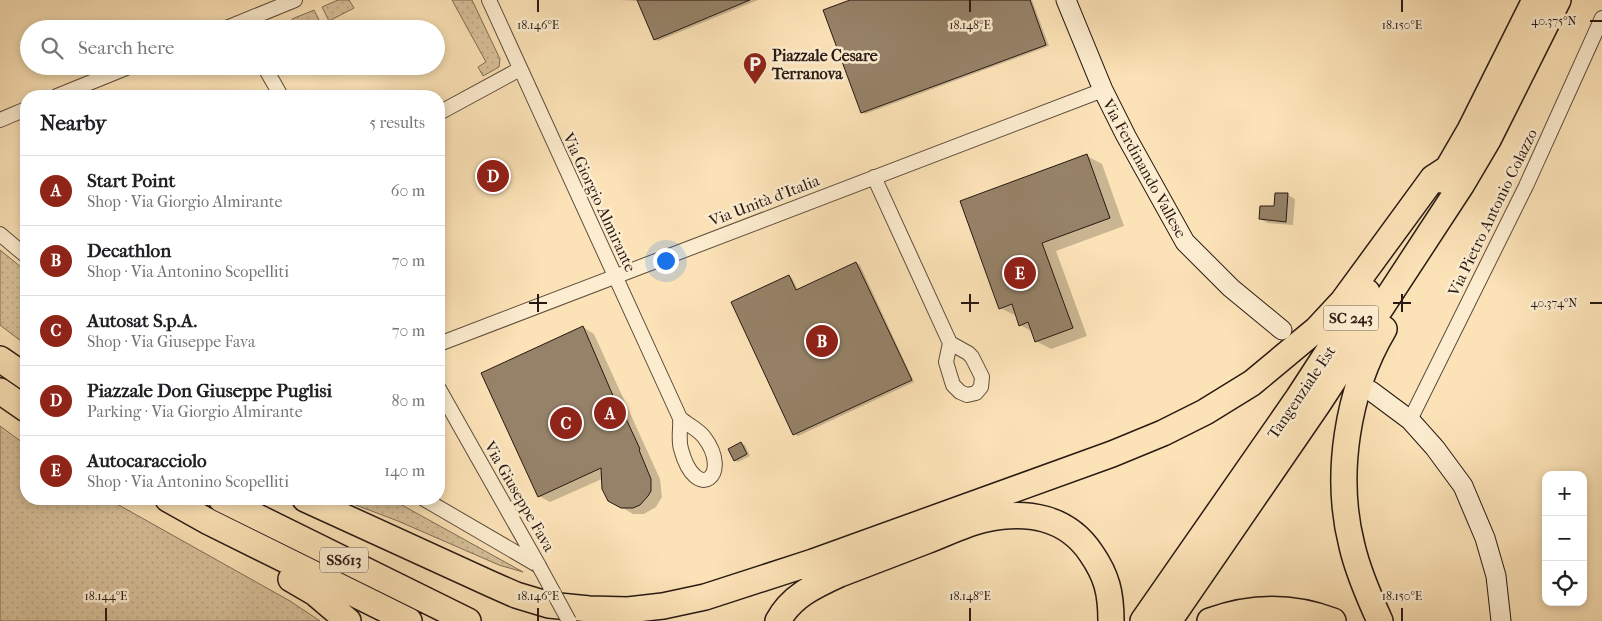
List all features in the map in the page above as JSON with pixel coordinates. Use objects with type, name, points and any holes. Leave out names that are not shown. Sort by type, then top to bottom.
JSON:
[{"type":"highway","name":"Tangenziale Est","points":[[1169,621],[1318,404],[1456,176],[1470,130],[1535,0]]},
{"type":"highway","name":"Tangenziale Est","points":[[1143,621],[1298,398],[1456,176],[1488,140],[1558,0]]},
{"type":"highway","points":[[318,505],[491,584],[549,605],[628,610],[663,606],[706,597],[814,562],[1112,454],[1163,433],[1205,412],[1252,383],[1317,329],[1343,301],[1433,178],[1456,176],[1445,228],[1377,342],[1364,370],[1346,435],[1344,468],[1351,545],[1362,580],[1380,621]]},
{"type":"highway","points":[[0,346],[20,360]]},
{"type":"highway","points":[[0,359],[20,373]]},
{"type":"highway","points":[[0,391],[20,405]]},
{"type":"highway","points":[[161,505],[314,592],[348,621]]},
{"type":"highway","name":"SS613","points":[[179,505],[408,621]]},
{"type":"highway","name":"SS613","points":[[233,505],[468,621]]},
{"type":"highway","points":[[778,621],[798,596],[818,584],[985,519],[1010,515],[1036,516],[1063,525],[1084,542],[1100,566],[1110,593],[1112,621]]},
{"type":"highway","points":[[1210,621],[1231,614],[1260,609],[1287,609],[1315,614],[1332,621]]},
{"type":"street","points":[[253,20],[295,0]]},
{"type":"street","name":"Via Giorgio Almirante","points":[[489,0],[680,418]]},
{"type":"street","name":"Via Ferdinando Vallese","points":[[1066,0],[1103,90],[1126,136],[1186,242],[1231,288],[1282,330]]},
{"type":"street","name":"Via Pietro Antonio Colazzo","points":[[1410,420],[1526,186],[1602,18]]},
{"type":"street","points":[[445,110],[520,70]]},
{"type":"street","points":[[72,90],[109,75]]},
{"type":"street","points":[[269,75],[278,90]]},
{"type":"street","name":"Via Unità d'Italia","points":[[445,342],[1103,90]]},
{"type":"street","points":[[0,120],[20,112]]},
{"type":"street","points":[[874,177],[950,344]]},
{"type":"street","points":[[0,234],[20,251]]},
{"type":"street","points":[[1371,391],[1410,420],[1435,448],[1463,486],[1485,538],[1496,576],[1501,621]]},
{"type":"street","name":"Via Giuseppe Fava","points":[[445,400],[569,621]]},
{"type":"street","points":[[434,505],[539,566]]},
{"type":"shaded area","points":[[338,0],[349,0],[354,8],[328,20],[322,7]]},
{"type":"shaded area","points":[[452,0],[472,0],[500,59],[499,67],[483,76],[478,67],[486,62]]},
{"type":"shaded area","points":[[314,10],[319,20],[292,20]]},
{"type":"shaded area","points":[[0,250],[20,266],[20,340],[0,325]]},
{"type":"shaded area","points":[[0,426],[20,441],[20,505],[119,505],[290,601],[320,621],[0,621]]},
{"type":"shaded area","points":[[356,505],[402,505],[523,572],[499,565],[398,521]]},
{"type":"building","points":[[637,0],[750,0],[654,40]]},
{"type":"building","points":[[850,0],[1030,0],[1046,45],[861,113],[823,10]]},
{"type":"building","points":[[1087,154],[1110,218],[1042,243],[1073,328],[1035,342],[1028,322],[1019,326],[1012,304],[999,309],[960,201]]},
{"type":"building","points":[[1275,193],[1288,193],[1286,222],[1259,219],[1260,206],[1274,206]]},
{"type":"building","points":[[856,262],[912,380],[793,435],[731,302],[789,275],[796,290]]},
{"type":"building","points":[[583,326],[614,398],[616,397],[640,449],[651,479],[651,491],[648,496],[640,505],[633,508],[621,508],[608,501],[602,489],[601,468],[538,497],[481,373]]},
{"type":"building","points":[[741,442],[747,454],[734,461],[728,449]]},
{"type":"place","name":"Piazzale Cesare Terranova","points":[[755,85]]},
{"type":"place","name":"Piazzale Don Giuseppe Puglisi","points":[[493,176]]},
{"type":"place","name":"Autocaracciolo","points":[[1020,273]]},
{"type":"place","name":"Decathlon","points":[[822,341]]},
{"type":"place","name":"Start Point","points":[[610,413]]},
{"type":"place","name":"Autosat S.p.A.","points":[[566,423]]}]
